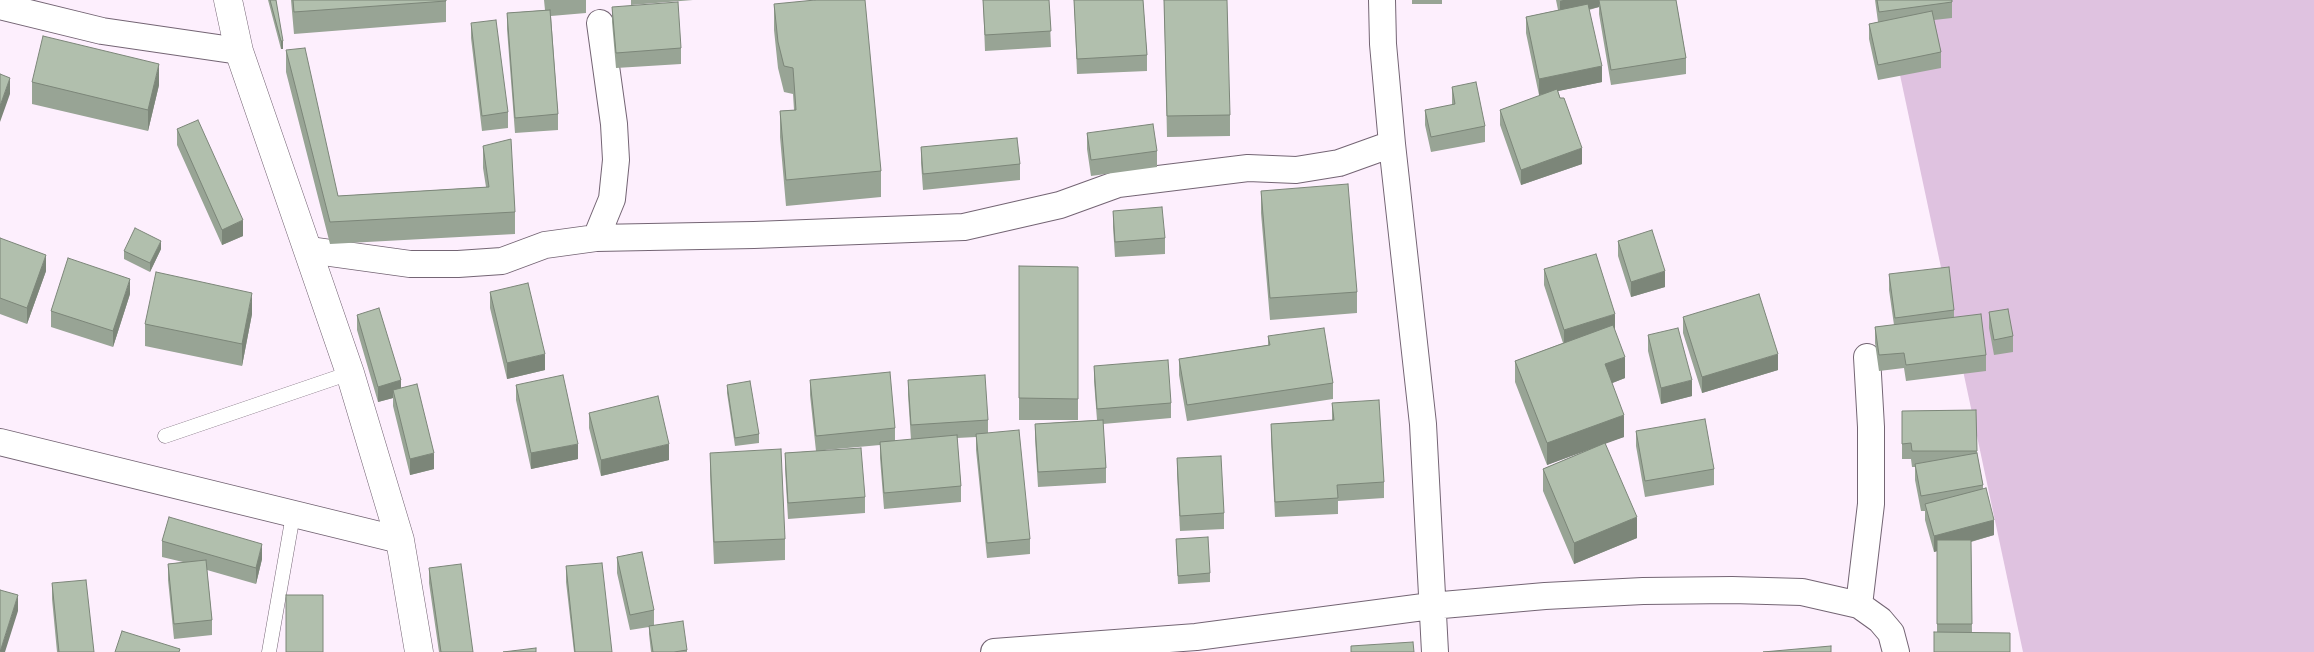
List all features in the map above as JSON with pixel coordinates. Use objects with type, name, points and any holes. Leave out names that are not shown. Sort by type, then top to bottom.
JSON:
[{"type":"street","points":[[228,0],[239,51],[350,373],[400,540],[419,652]]},
{"type":"street","points":[[1382,0],[1383,44],[1392,144],[1423,424],[1431,606],[1435,652]]},
{"type":"street","points":[[0,6],[102,31],[239,51]]},
{"type":"street","points":[[596,238],[612,199],[616,160],[614,124],[600,23]]},
{"type":"street","points":[[309,250],[410,264],[458,264],[502,261],[545,245],[596,238],[764,235],[964,227],[1060,205],[1118,184],[1248,168],[1296,170],[1339,163],[1392,144]]},
{"type":"street","points":[[1859,605],[1871,504],[1872,427],[1867,357]]},
{"type":"street","points":[[0,442],[400,540]]},
{"type":"street","points":[[994,652],[1196,637],[1431,606],[1545,596],[1643,591],[1722,590],[1802,592],[1859,605],[1880,620],[1891,633],[1896,652]]},
{"type":"lane","points":[[165,436],[350,373]]},
{"type":"lane","points":[[269,652],[293,515]]},
{"type":"shaded area","points":[[1884,0],[2314,0],[2314,652],[2023,652]]},
{"type":"building","points":[[270,0],[276,0],[283,41],[281,41]]},
{"type":"building","points":[[293,0],[446,0],[446,1],[294,12]]},
{"type":"building","points":[[815,0],[865,0],[881,171],[786,180],[780,111],[796,110],[793,68],[784,66],[778,42],[774,4]]},
{"type":"building","points":[[983,0],[1049,0],[1051,31],[985,35]]},
{"type":"building","points":[[1074,0],[1143,0],[1147,55],[1077,59]]},
{"type":"building","points":[[1164,0],[1227,0],[1230,115],[1167,116]]},
{"type":"building","points":[[1599,0],[1676,0],[1686,58],[1611,70]]},
{"type":"building","points":[[1877,0],[1952,0],[1952,2],[1879,12]]},
{"type":"building","points":[[678,2],[681,48],[616,53],[612,7]]},
{"type":"building","points":[[1588,4],[1602,66],[1539,79],[1526,17]]},
{"type":"building","points":[[550,10],[558,114],[515,118],[507,13]]},
{"type":"building","points":[[1932,11],[1941,52],[1878,65],[1869,24]]},
{"type":"building","points":[[496,20],[508,112],[482,116],[471,23]]},
{"type":"building","points":[[43,36],[159,64],[148,110],[32,82]]},
{"type":"building","points":[[305,48],[338,196],[489,187],[483,146],[511,139],[515,212],[330,222],[286,50]]},
{"type":"building","points":[[0,74],[10,78],[0,106]]},
{"type":"building","points":[[1476,82],[1485,126],[1431,137],[1425,110],[1455,104],[1452,87]]},
{"type":"building","points":[[1557,89],[1560,98],[1564,98],[1582,148],[1521,170],[1500,110]]},
{"type":"building","points":[[198,120],[243,220],[222,230],[177,129]]},
{"type":"building","points":[[1153,124],[1157,151],[1091,160],[1087,133]]},
{"type":"building","points":[[1017,138],[1020,164],[923,174],[921,147]]},
{"type":"building","points":[[1348,184],[1357,292],[1270,298],[1261,191]]},
{"type":"building","points":[[1162,207],[1165,238],[1115,242],[1113,211]]},
{"type":"building","points":[[135,228],[161,241],[150,263],[124,251]]},
{"type":"building","points":[[1652,230],[1665,271],[1631,282],[1618,241]]},
{"type":"building","points":[[0,238],[46,255],[27,308],[0,298]]},
{"type":"building","points":[[1596,254],[1615,314],[1564,330],[1544,269]]},
{"type":"building","points":[[68,258],[130,279],[113,331],[51,311]]},
{"type":"building","points":[[1019,266],[1078,267],[1078,399],[1019,398]]},
{"type":"building","points":[[1949,267],[1954,310],[1895,318],[1889,274]]},
{"type":"building","points":[[156,272],[252,293],[242,344],[145,324]]},
{"type":"building","points":[[528,283],[545,354],[507,363],[490,292]]},
{"type":"building","points":[[1759,294],[1778,354],[1702,377],[1683,317]]},
{"type":"building","points":[[379,308],[401,380],[378,387],[357,315]]},
{"type":"building","points":[[2008,309],[2013,336],[1994,340],[1989,312]]},
{"type":"building","points":[[1981,314],[1986,355],[1906,365],[1904,353],[1879,355],[1875,327]]},
{"type":"building","points":[[1613,325],[1625,357],[1605,364],[1624,415],[1547,443],[1515,361]]},
{"type":"building","points":[[1324,328],[1333,383],[1187,405],[1179,359],[1270,345],[1268,336]]},
{"type":"building","points":[[1678,328],[1692,380],[1661,388],[1648,335]]},
{"type":"building","points":[[1168,360],[1171,403],[1097,409],[1094,366]]},
{"type":"building","points":[[890,372],[895,428],[816,436],[810,380]]},
{"type":"building","points":[[563,375],[578,444],[531,453],[516,385]]},
{"type":"building","points":[[985,375],[988,420],[911,425],[908,380]]},
{"type":"building","points":[[750,381],[759,434],[735,438],[727,385]]},
{"type":"building","points":[[417,384],[434,453],[410,459],[393,390]]},
{"type":"building","points":[[658,396],[669,444],[601,460],[589,413]]},
{"type":"building","points":[[1379,400],[1384,482],[1337,485],[1338,498],[1275,502],[1271,424],[1334,420],[1332,403]]},
{"type":"building","points":[[1976,410],[1977,451],[1912,451],[1911,443],[1902,444],[1902,411]]},
{"type":"building","points":[[1705,419],[1714,469],[1645,481],[1636,431]]},
{"type":"building","points":[[1103,420],[1106,468],[1038,472],[1035,424]]},
{"type":"building","points":[[1019,430],[1030,539],[987,543],[976,434]]},
{"type":"building","points":[[957,435],[961,486],[884,493],[880,442]]},
{"type":"building","points":[[1605,443],[1637,517],[1574,543],[1543,469]]},
{"type":"building","points":[[861,448],[865,497],[788,503],[785,453]]},
{"type":"building","points":[[781,449],[785,539],[714,542],[710,453]]},
{"type":"building","points":[[1977,453],[1983,485],[1921,496],[1915,464]]},
{"type":"building","points":[[1221,456],[1224,513],[1180,516],[1177,458]]},
{"type":"building","points":[[1986,488],[1994,520],[1934,536],[1925,504]]},
{"type":"building","points":[[169,517],[262,544],[256,568],[162,541]]},
{"type":"building","points":[[1208,537],[1210,573],[1178,576],[1176,539]]},
{"type":"building","points":[[1937,540],[1971,540],[1972,624],[1937,624]]},
{"type":"building","points":[[642,552],[654,610],[630,615],[617,557]]},
{"type":"building","points":[[206,560],[212,620],[174,624],[168,564]]},
{"type":"building","points":[[602,563],[612,652],[575,652],[566,566]]},
{"type":"building","points":[[461,564],[473,652],[441,652],[429,568]]},
{"type":"building","points":[[86,580],[94,652],[59,652],[52,583]]},
{"type":"building","points":[[0,590],[18,595],[0,652]]},
{"type":"building","points":[[286,595],[323,595],[323,652],[286,652]]},
{"type":"building","points":[[683,621],[687,650],[653,652],[649,626]]},
{"type":"building","points":[[122,631],[180,649],[179,652],[115,652]]},
{"type":"building","points":[[1934,632],[2010,633],[2010,652],[1934,652]]},
{"type":"building","points":[[1413,642],[1414,652],[1351,652],[1351,646]]},
{"type":"building","points":[[1831,646],[1831,652],[1763,652]]},
{"type":"building","points":[[536,648],[536,652],[503,652]]}]
